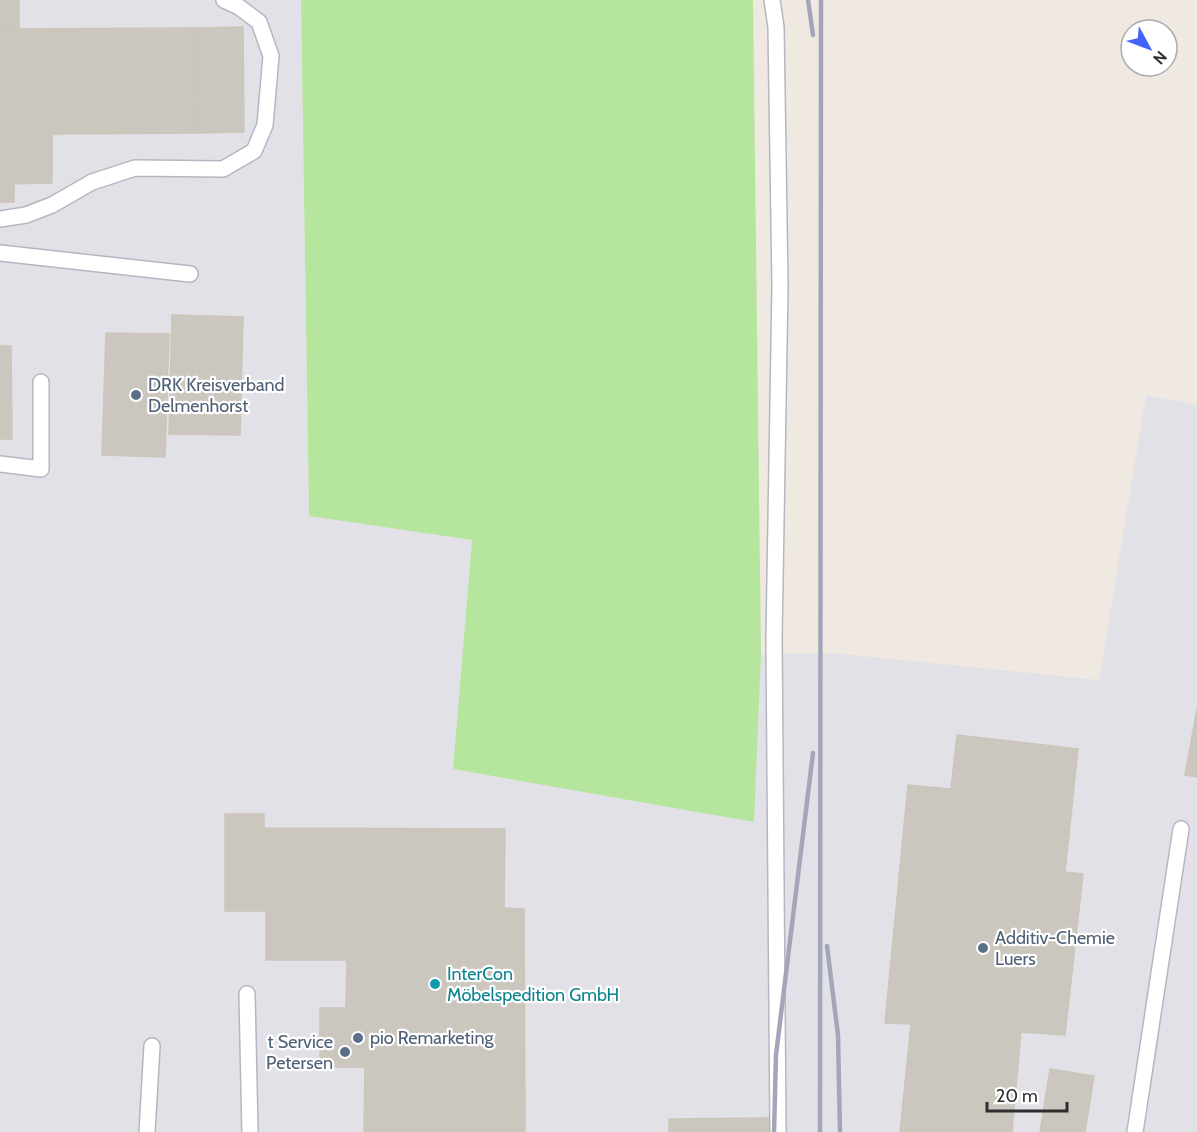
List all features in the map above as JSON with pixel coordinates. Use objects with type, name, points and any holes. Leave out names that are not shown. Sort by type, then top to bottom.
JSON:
[{"type":"lane","points":[[0,219],[26,215],[52,205],[92,182],[135,168],[224,169],[255,151],[265,125],[271,56],[259,22],[239,7],[224,0]]},
{"type":"lane","points":[[772,0],[776,27],[780,286],[774,638],[778,1132]]},
{"type":"lane","points":[[0,253],[189,273]]},
{"type":"lane","points":[[0,464],[41,469],[41,382]]},
{"type":"lane","points":[[1134,1132],[1181,829]]},
{"type":"lane","points":[[247,994],[250,1132]]},
{"type":"lane","points":[[147,1132],[152,1046]]},
{"type":"shaded area","points":[[0,0],[301,0],[309,515],[472,540],[454,769],[753,821],[761,654],[842,654],[1099,680],[1146,395],[1197,405],[1197,1132],[0,1132]]},
{"type":"green space","points":[[301,0],[753,0],[761,654],[754,822],[453,769],[472,540],[309,516]]},
{"type":"building","points":[[0,0],[19,0],[19,29],[0,29]]},
{"type":"building","points":[[243,27],[244,132],[196,133],[195,28]]},
{"type":"building","points":[[195,28],[196,133],[52,134],[52,183],[0,184],[0,29]]},
{"type":"building","points":[[0,184],[14,184],[14,202],[0,202]]},
{"type":"building","points":[[172,315],[243,317],[240,435],[169,434]]},
{"type":"building","name":"DRK Kreisverband Delmenhorst","points":[[106,333],[169,334],[165,457],[102,455]]},
{"type":"building","points":[[0,346],[11,346],[12,439],[0,439]]},
{"type":"building","points":[[1197,709],[1197,777],[1185,775]]},
{"type":"building","name":"Additiv-Chemie Luers","points":[[957,735],[1078,749],[1065,872],[1083,874],[1065,1035],[1021,1032],[1012,1132],[900,1132],[911,1024],[885,1023],[908,785],[951,789]]},
{"type":"building","name":"InterCon Möbelspedition GmbH","points":[[225,814],[264,814],[264,828],[505,829],[504,908],[524,909],[525,1132],[364,1132],[365,1067],[320,1067],[320,1008],[346,1008],[347,960],[266,960],[266,911],[225,911]]},
{"type":"building","points":[[1050,1069],[1094,1076],[1085,1132],[1040,1132]]},
{"type":"building","points":[[769,1118],[769,1132],[669,1132],[669,1119]]},
{"type":"railway","points":[[808,0],[813,35]]},
{"type":"railway","points":[[820,1132],[821,0]]},
{"type":"railway","points":[[774,1132],[776,1055],[813,753]]},
{"type":"railway","points":[[827,946],[838,1035],[840,1132]]},
{"type":"place","name":"DRK Kreisverband Delmenhorst","points":[[136,395]]},
{"type":"place","name":"Additiv-Chemie Luers","points":[[983,948]]},
{"type":"place","name":"InterCon Möbelspedition GmbH","points":[[435,984]]},
{"type":"place","name":"pio Remarketing","points":[[358,1038]]},
{"type":"place","name":"t Service Petersen","points":[[345,1052]]}]
